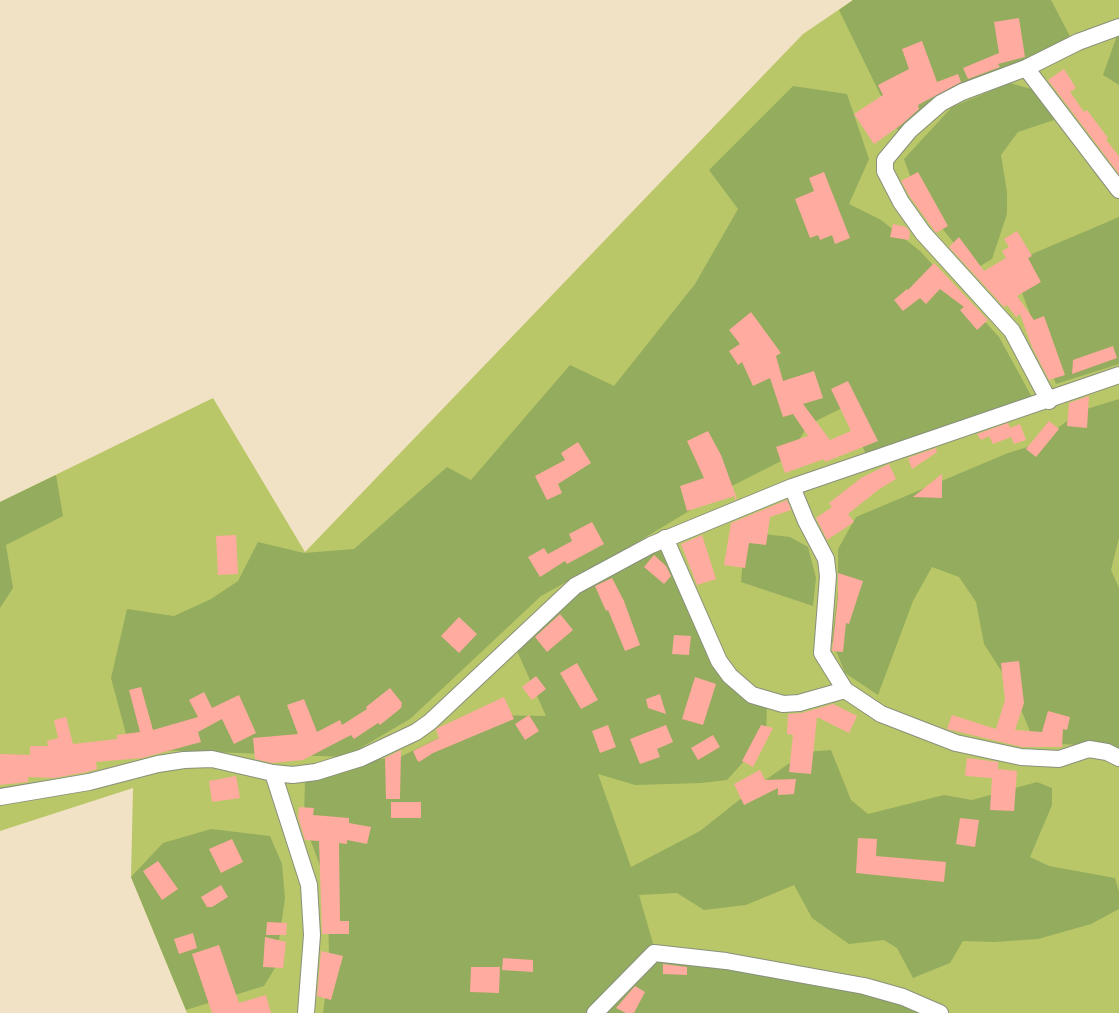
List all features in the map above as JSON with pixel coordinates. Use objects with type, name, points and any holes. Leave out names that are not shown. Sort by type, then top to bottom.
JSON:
[{"type":"street","points":[[1049,401],[1012,331],[923,233],[901,202],[884,166],[885,160],[910,130],[941,103],[962,92],[1026,68],[1078,42],[1119,27]]},
{"type":"street","points":[[1026,68],[1119,190]]},
{"type":"street","points":[[0,797],[89,782],[158,764],[184,760],[212,759],[273,773],[306,774],[361,758],[416,732],[473,682],[575,586],[665,538],[792,488],[1049,401],[1119,375]]},
{"type":"street","points":[[792,488],[806,521],[826,559],[828,576],[822,653],[845,690],[881,714],[966,745],[1021,757],[1059,759],[1089,749],[1107,752],[1119,758]]},
{"type":"street","points":[[665,538],[719,661],[730,676],[752,695],[783,704],[799,703],[845,690]]},
{"type":"street","points":[[273,773],[310,885],[312,935],[306,1013]]},
{"type":"street","points":[[595,1013],[654,952],[726,961],[864,986],[903,997],[940,1013]]},
{"type":"green space","points":[[853,0],[1119,0],[1119,1013],[187,1013],[131,877],[133,788],[0,831],[0,502],[213,398],[305,552],[803,34]]},
{"type":"green space","points":[[853,0],[1051,0],[1072,40],[978,81],[900,135],[839,10]]},
{"type":"green space","points":[[1119,30],[1119,85],[1103,75]]},
{"type":"green space","points":[[1010,83],[1035,90],[1054,120],[1018,132],[1001,155],[1007,192],[1007,214],[992,259],[975,269],[919,200],[904,159],[952,107]]},
{"type":"green space","points":[[793,86],[847,94],[869,159],[849,204],[881,220],[920,251],[999,337],[1033,399],[867,457],[846,406],[808,425],[789,457],[724,490],[626,549],[541,596],[410,719],[345,757],[130,749],[111,678],[127,609],[174,616],[211,599],[238,581],[258,542],[304,553],[354,549],[447,467],[471,480],[570,365],[614,386],[695,284],[738,209],[709,170]]},
{"type":"green space","points":[[1119,217],[1119,364],[1056,384],[1011,263]]},
{"type":"green space","points":[[1119,399],[1119,538],[1111,570],[1119,588],[1119,753],[1105,746],[1035,743],[1011,686],[984,644],[976,602],[959,577],[932,567],[913,601],[878,695],[845,673],[832,641],[838,591],[838,549],[856,517],[1008,453],[1037,444],[1080,411]]},
{"type":"green space","points":[[56,475],[63,516],[6,545],[13,588],[0,608],[0,502]]},
{"type":"green space","points":[[745,532],[790,537],[808,547],[816,578],[813,606],[741,582]]},
{"type":"green space","points":[[661,541],[720,661],[767,704],[766,737],[727,780],[701,783],[635,785],[598,774],[631,867],[700,831],[753,789],[805,752],[831,750],[851,800],[868,814],[944,795],[972,800],[1037,782],[1052,788],[1052,805],[1030,857],[1049,866],[1115,878],[1119,892],[1119,909],[1091,924],[1038,939],[994,942],[963,941],[950,963],[913,978],[897,948],[884,940],[849,944],[812,918],[794,885],[746,905],[704,910],[677,893],[639,895],[657,957],[875,991],[934,1013],[323,1013],[329,968],[328,888],[304,822],[305,779],[329,777],[378,759],[400,757],[485,715],[546,716],[514,644],[569,594]]},
{"type":"green space","points":[[211,829],[270,836],[282,864],[285,898],[275,968],[264,986],[186,1010],[131,877],[163,843]]},
{"type":"building","points":[[1019,18],[1025,57],[998,64],[1000,67],[968,79],[963,68],[999,53],[994,22]]},
{"type":"building","points":[[922,41],[937,82],[958,74],[961,82],[918,105],[919,109],[901,125],[874,144],[854,114],[883,95],[878,85],[909,69],[902,49]]},
{"type":"building","points":[[1064,69],[1076,88],[1070,92],[1084,112],[1087,110],[1108,138],[1106,140],[1119,156],[1119,174],[1048,80]]},
{"type":"building","points":[[824,172],[850,238],[835,244],[832,235],[820,240],[818,235],[810,238],[795,199],[814,191],[809,178]]},
{"type":"building","points":[[918,172],[948,226],[936,233],[901,181]]},
{"type":"building","points":[[893,224],[906,227],[910,232],[909,240],[890,237]]},
{"type":"building","points":[[1017,231],[1032,256],[1028,258],[1041,282],[1017,296],[1034,320],[1044,316],[1065,375],[1049,380],[1032,347],[1020,314],[1016,317],[1007,305],[1004,307],[949,247],[959,237],[984,271],[1006,258],[1002,251],[1009,247],[1004,239]]},
{"type":"building","points":[[934,263],[988,320],[977,330],[960,310],[964,307],[940,289],[926,304],[920,298],[903,311],[894,300],[908,290]]},
{"type":"building","points":[[751,312],[781,353],[776,356],[783,381],[814,371],[823,398],[803,404],[830,440],[851,431],[831,389],[848,381],[878,441],[825,462],[824,459],[785,473],[776,447],[808,436],[793,414],[783,417],[770,378],[753,386],[742,362],[738,365],[729,351],[740,344],[729,330]]},
{"type":"building","points":[[1113,346],[1117,358],[1072,374],[1073,360]]},
{"type":"building","points":[[1089,396],[1087,428],[1067,426],[1069,403]]},
{"type":"building","points":[[1049,421],[1059,429],[1036,457],[1026,449]]},
{"type":"building","points":[[1008,423],[1010,428],[1020,424],[1026,440],[1014,444],[1011,437],[993,444],[989,436],[981,440],[977,434]]},
{"type":"building","points":[[708,431],[721,455],[737,499],[735,500],[735,496],[687,511],[680,486],[704,478],[687,441]]},
{"type":"building","points":[[578,442],[591,463],[558,484],[562,493],[547,500],[535,476],[565,460],[561,453]]},
{"type":"building","points":[[936,448],[937,452],[912,469],[908,458]]},
{"type":"building","points":[[889,464],[896,479],[878,490],[848,514],[854,522],[827,540],[816,518],[832,507],[829,503],[861,478]]},
{"type":"building","points":[[942,474],[942,498],[913,497]]},
{"type":"building","points":[[787,500],[791,510],[770,517],[766,545],[749,543],[745,568],[724,565],[731,523]]},
{"type":"building","points":[[592,522],[604,544],[567,564],[565,561],[540,577],[528,557],[544,548],[548,554],[572,541],[569,534]]},
{"type":"building","points":[[236,535],[238,574],[218,575],[216,536]]},
{"type":"building","points":[[702,535],[716,579],[697,585],[681,544]]},
{"type":"building","points":[[654,555],[666,566],[671,576],[664,584],[644,567]]},
{"type":"building","points":[[838,573],[863,581],[849,624],[846,623],[843,652],[832,651],[838,596]]},
{"type":"building","points":[[612,578],[624,601],[640,645],[625,651],[608,610],[606,611],[595,586]]},
{"type":"building","points":[[560,614],[573,630],[547,652],[535,637]]},
{"type":"building","points":[[459,617],[477,634],[459,653],[441,636]]},
{"type":"building","points":[[674,635],[691,636],[689,655],[672,654]]},
{"type":"building","points":[[1019,661],[1024,703],[1015,730],[1042,732],[1048,711],[1070,717],[1067,730],[1063,729],[1062,747],[1022,747],[947,729],[952,715],[996,729],[1005,700],[1001,663]]},
{"type":"building","points":[[577,663],[598,700],[581,709],[560,673]]},
{"type":"building","points":[[536,676],[546,689],[532,700],[522,687]]},
{"type":"building","points":[[695,677],[716,684],[703,725],[682,719]]},
{"type":"building","points":[[141,687],[153,730],[198,717],[189,700],[204,692],[212,708],[239,695],[256,733],[234,744],[222,719],[198,732],[201,742],[142,758],[96,762],[97,769],[87,772],[54,778],[28,777],[28,782],[0,785],[0,754],[30,755],[30,746],[48,746],[47,741],[58,738],[54,720],[66,717],[73,744],[117,739],[117,735],[140,732],[129,690]]},
{"type":"building","points":[[390,688],[402,703],[401,708],[380,725],[378,723],[354,739],[351,735],[303,760],[272,763],[255,759],[253,738],[298,734],[287,705],[304,699],[317,732],[340,720],[342,725],[367,709],[366,707]]},
{"type":"building","points":[[660,694],[666,714],[648,708],[646,699]]},
{"type":"building","points":[[504,697],[514,719],[433,753],[419,762],[417,760],[413,751],[439,738],[436,730],[438,728]]},
{"type":"building","points":[[833,704],[857,716],[849,733],[817,717],[811,774],[789,772],[793,735],[787,734],[788,714],[802,713]]},
{"type":"building","points":[[529,715],[539,731],[525,740],[515,724]]},
{"type":"building","points":[[608,725],[616,747],[600,753],[592,731]]},
{"type":"building","points":[[666,725],[673,742],[657,749],[660,757],[640,764],[630,739]]},
{"type":"building","points":[[761,725],[773,728],[753,767],[742,761]]},
{"type":"building","points":[[713,735],[720,747],[698,760],[691,748]]},
{"type":"building","points":[[401,750],[400,799],[386,799],[385,758]]},
{"type":"building","points":[[967,758],[998,762],[998,769],[1017,771],[1014,811],[990,810],[992,778],[965,776]]},
{"type":"building","points":[[760,770],[765,780],[796,779],[794,794],[778,795],[778,788],[744,805],[734,784]]},
{"type":"building","points":[[236,776],[240,798],[212,802],[209,781]]},
{"type":"building","points":[[391,802],[421,802],[421,818],[391,818]]},
{"type":"building","points":[[299,807],[314,808],[313,815],[349,818],[349,823],[371,827],[367,844],[347,840],[347,844],[339,843],[340,921],[349,921],[349,934],[322,934],[319,841],[305,840],[298,817]]},
{"type":"building","points":[[960,818],[979,820],[975,847],[956,844]]},
{"type":"building","points":[[858,838],[877,839],[876,856],[946,862],[944,882],[856,873]]},
{"type":"building","points":[[232,839],[243,862],[221,873],[209,849]]},
{"type":"building","points":[[158,861],[178,889],[162,900],[143,871]]},
{"type":"building","points":[[221,885],[228,897],[212,907],[207,907],[201,897]]},
{"type":"building","points":[[267,922],[287,923],[286,935],[266,935]]},
{"type":"building","points":[[193,933],[197,948],[179,954],[174,939]]},
{"type":"building","points":[[265,937],[286,942],[283,968],[263,967]]},
{"type":"building","points":[[219,945],[239,1003],[266,995],[271,1013],[212,1013],[192,954]]},
{"type":"building","points":[[321,951],[343,956],[331,1000],[317,996]]},
{"type":"building","points":[[503,958],[533,960],[533,972],[502,970]]},
{"type":"building","points":[[663,964],[687,967],[687,975],[663,974]]},
{"type":"building","points":[[471,967],[500,967],[499,993],[470,992]]},
{"type":"building","points":[[635,986],[645,992],[634,1013],[626,1013],[616,1008]]}]
